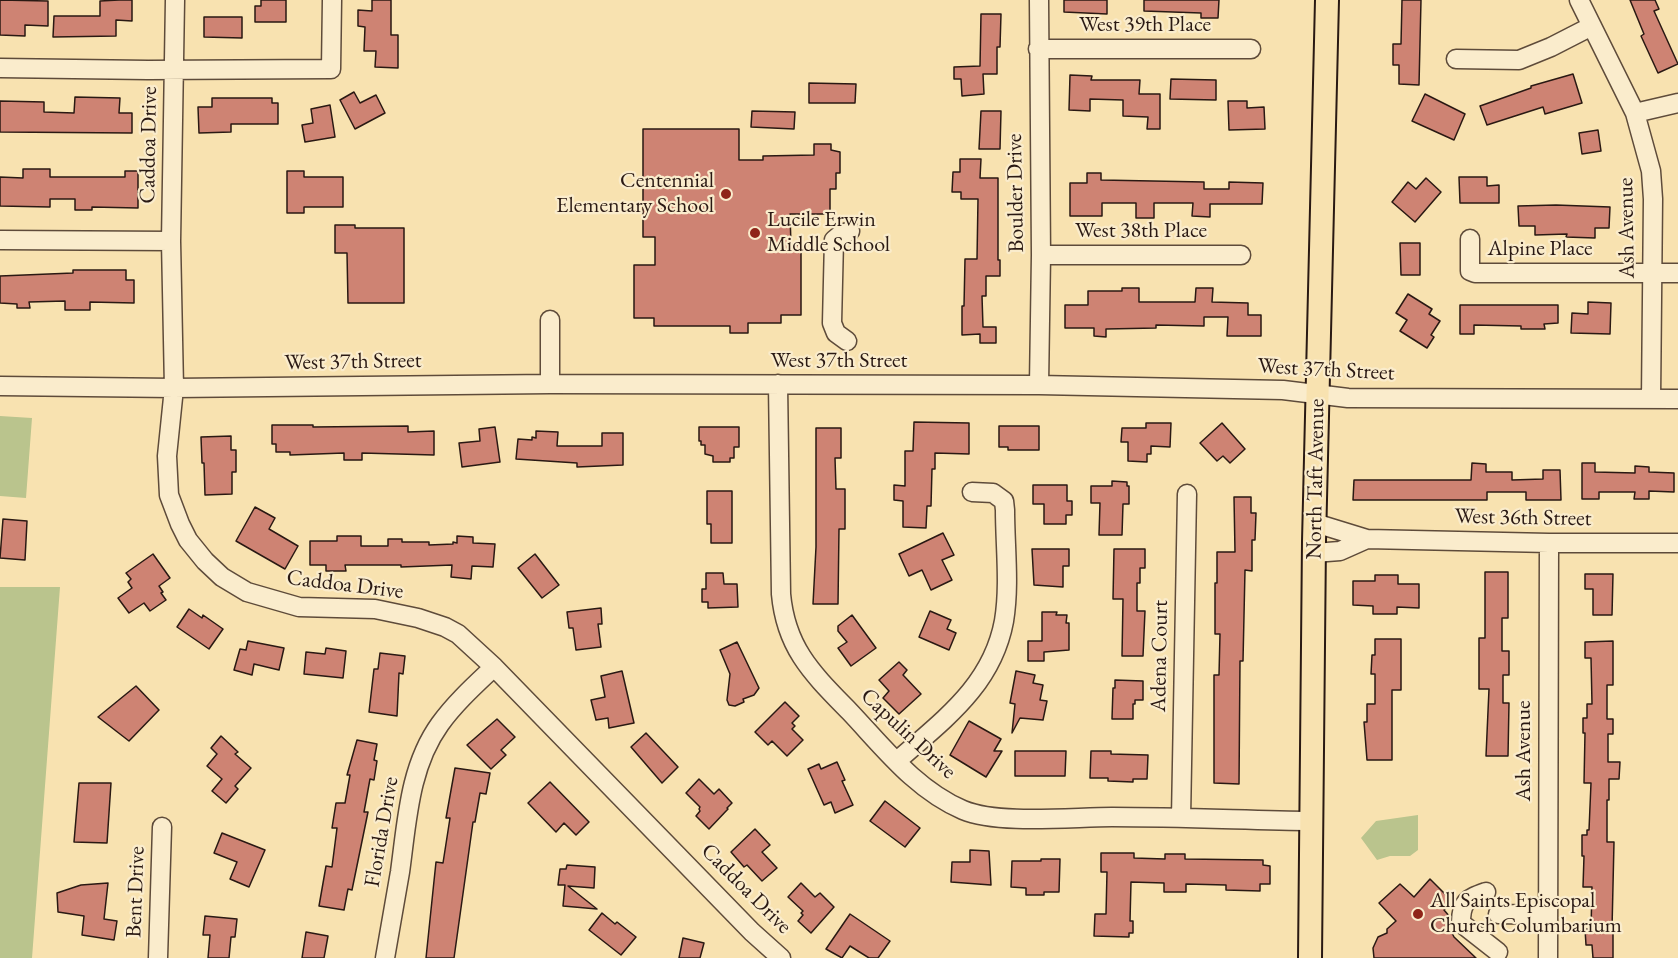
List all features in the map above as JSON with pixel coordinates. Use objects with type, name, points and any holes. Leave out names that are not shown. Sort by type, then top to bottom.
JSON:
[{"type":"main road","name":"North Taft Avenue","points":[[1310,958],[1314,552],[1327,0]]},
{"type":"street","name":"Caddoa Drive","points":[[175,0],[171,241],[174,388],[167,456],[169,495],[188,540],[222,578],[257,596],[299,607],[375,609],[436,624],[458,634],[494,667],[752,932],[781,958]]},
{"type":"street","points":[[0,68],[331,69],[332,0]]},
{"type":"street","name":"Boulder Drive","points":[[1039,0],[1041,255],[1039,385]]},
{"type":"street","name":"Ash Avenue","points":[[1579,0],[1635,113],[1651,171],[1653,199],[1651,399]]},
{"type":"street","points":[[1456,59],[1519,60],[1592,26]]},
{"type":"street","name":"West 39th Place","points":[[1038,49],[1251,49]]},
{"type":"street","points":[[1635,113],[1678,103]]},
{"type":"street","points":[[847,341],[836,333],[832,323],[832,311],[834,240],[850,231]]},
{"type":"street","name":"Alpine Place","points":[[1470,239],[1469,267],[1470,271],[1475,273],[1678,273]]},
{"type":"street","points":[[0,240],[171,241]]},
{"type":"street","name":"West 38th Place","points":[[1041,255],[1241,255]]},
{"type":"street","points":[[550,320],[550,384]]},
{"type":"street","name":"West 37th Street","points":[[0,386],[174,388],[550,384],[1039,385],[1283,390],[1348,398],[1678,399]]},
{"type":"street","name":"Capulin Drive","points":[[778,384],[781,594],[787,626],[793,642],[813,674],[927,790],[965,811],[1011,818],[1313,821]]},
{"type":"street","points":[[897,761],[952,711],[981,680],[991,663],[1004,621],[1004,501],[993,493],[972,492]]},
{"type":"street","name":"Adena Court","points":[[1181,818],[1187,494]]},
{"type":"street","name":"West 36th Street","points":[[1315,523],[1367,539],[1678,543]]},
{"type":"street","name":"West 36th Street","points":[[1314,552],[1340,551],[1367,539]]},
{"type":"street","name":"Ash Avenue","points":[[1548,958],[1549,543]]},
{"type":"street","name":"Florida Drive","points":[[385,958],[410,798],[418,770],[439,724],[494,667]]},
{"type":"street","name":"Bent Drive","points":[[158,958],[162,827]]},
{"type":"street","points":[[1486,892],[1468,899],[1461,908],[1461,923],[1498,952]]},
{"type":"street","points":[[1498,914],[1548,915]]},
{"type":"green space","points":[[0,416],[32,418],[26,498],[0,496]]},
{"type":"green space","points":[[0,587],[60,587],[32,958],[0,958]]},
{"type":"green space","points":[[1418,815],[1418,850],[1410,856],[1390,856],[1377,860],[1361,838],[1376,821]]},
{"type":"building","points":[[0,0],[48,1],[48,26],[25,25],[25,36],[0,35]]},
{"type":"building","points":[[132,0],[132,21],[116,20],[116,36],[53,37],[54,16],[100,16],[100,1]]},
{"type":"building","points":[[261,0],[286,0],[286,22],[255,22],[255,6],[261,6]]},
{"type":"building","points":[[372,0],[391,0],[391,35],[398,35],[398,68],[375,67],[376,51],[364,51],[365,27],[358,26],[358,10],[372,11]]},
{"type":"building","points":[[1064,0],[1107,0],[1107,14],[1064,12]]},
{"type":"building","points":[[1144,0],[1219,0],[1218,18],[1201,18],[1201,13],[1144,11]]},
{"type":"building","points":[[1402,0],[1421,0],[1419,85],[1399,84],[1399,65],[1393,65],[1393,44],[1401,44]]},
{"type":"building","points":[[1630,0],[1655,0],[1659,9],[1654,11],[1678,64],[1658,73],[1641,36],[1644,34]]},
{"type":"building","points":[[981,14],[1001,14],[997,74],[983,74],[984,94],[962,96],[961,79],[954,79],[954,67],[980,66]]},
{"type":"building","points":[[204,17],[242,17],[242,38],[204,37]]},
{"type":"building","points":[[1573,74],[1582,103],[1545,114],[1543,107],[1487,125],[1480,106],[1531,88],[1531,86]]},
{"type":"building","points":[[1070,75],[1092,76],[1091,80],[1140,80],[1139,94],[1160,94],[1160,129],[1147,129],[1148,117],[1123,116],[1123,100],[1090,99],[1090,111],[1069,110]]},
{"type":"building","points":[[1171,79],[1216,80],[1216,100],[1170,99]]},
{"type":"building","points":[[809,83],[856,84],[855,103],[809,103]]},
{"type":"building","points":[[354,92],[360,103],[376,95],[385,113],[355,129],[340,100]]},
{"type":"building","points":[[1425,94],[1465,114],[1454,140],[1412,121]]},
{"type":"building","points":[[75,97],[120,98],[119,113],[132,113],[132,133],[0,132],[0,101],[44,102],[44,112],[74,113]]},
{"type":"building","points":[[212,98],[272,98],[272,103],[278,103],[278,124],[231,124],[231,132],[199,133],[198,107],[212,107]]},
{"type":"building","points":[[1228,101],[1247,101],[1247,108],[1264,107],[1265,129],[1229,130]]},
{"type":"building","points":[[330,105],[335,137],[305,142],[302,125],[313,123],[311,109]]},
{"type":"building","points":[[752,111],[795,112],[794,129],[751,127]]},
{"type":"building","points":[[981,111],[1001,111],[1000,149],[979,149]]},
{"type":"building","points":[[643,129],[739,129],[739,160],[763,160],[763,156],[814,155],[814,144],[831,144],[831,150],[840,152],[840,173],[836,173],[836,189],[830,189],[830,214],[790,214],[791,245],[801,245],[801,315],[781,315],[781,323],[748,323],[748,333],[730,333],[730,326],[654,326],[654,318],[634,318],[634,265],[655,265],[655,237],[643,237]]},
{"type":"building","points":[[1598,130],[1601,151],[1582,154],[1579,133]]},
{"type":"building","points":[[960,159],[981,159],[980,178],[998,178],[1000,276],[986,276],[986,296],[982,296],[983,327],[996,327],[996,343],[980,343],[980,334],[962,335],[965,259],[977,259],[978,199],[961,199],[961,192],[952,192],[953,172],[960,172]]},
{"type":"building","points":[[23,169],[50,169],[50,177],[125,177],[125,171],[138,171],[138,208],[92,207],[92,210],[75,210],[75,199],[50,199],[50,207],[0,206],[0,177],[23,178]]},
{"type":"building","points":[[287,171],[304,171],[304,177],[343,177],[343,207],[304,207],[304,213],[287,213]]},
{"type":"building","points":[[1087,173],[1101,173],[1101,180],[1204,182],[1204,189],[1229,189],[1229,182],[1263,183],[1262,204],[1210,204],[1210,217],[1192,216],[1193,203],[1154,203],[1154,218],[1136,218],[1136,203],[1102,203],[1102,216],[1070,216],[1070,183],[1087,183]]},
{"type":"building","points":[[1459,177],[1487,177],[1487,186],[1499,185],[1499,203],[1460,203]]},
{"type":"building","points":[[1426,178],[1441,192],[1415,222],[1392,202],[1408,182],[1416,189]]},
{"type":"building","points":[[1518,206],[1610,207],[1609,228],[1595,228],[1595,238],[1566,237],[1567,234],[1535,235],[1535,226],[1519,226]]},
{"type":"building","points":[[335,225],[355,225],[355,228],[404,228],[404,303],[348,303],[347,253],[335,253]]},
{"type":"building","points":[[1400,243],[1420,243],[1420,275],[1401,275]]},
{"type":"building","points":[[73,270],[126,270],[126,280],[134,280],[134,303],[90,302],[90,310],[65,310],[65,301],[29,302],[30,308],[17,308],[17,304],[0,303],[0,276],[73,273]]},
{"type":"building","points":[[1122,288],[1139,288],[1139,302],[1195,302],[1196,288],[1213,288],[1212,302],[1248,303],[1248,315],[1261,315],[1261,336],[1227,336],[1228,317],[1204,317],[1204,326],[1156,325],[1156,328],[1106,329],[1106,337],[1094,336],[1094,328],[1065,328],[1065,305],[1088,305],[1088,291],[1122,291]]},
{"type":"building","points":[[1408,294],[1432,309],[1429,314],[1440,321],[1431,335],[1434,337],[1427,348],[1400,331],[1407,320],[1396,313]]},
{"type":"building","points":[[1588,302],[1611,303],[1610,334],[1571,333],[1572,313],[1588,314]]},
{"type":"building","points":[[1460,305],[1558,305],[1558,323],[1544,324],[1545,329],[1474,325],[1474,334],[1460,334]]},
{"type":"building","points":[[914,422],[969,423],[969,454],[935,453],[931,506],[927,506],[926,528],[903,527],[903,501],[894,500],[894,485],[905,486],[905,451],[913,451]]},
{"type":"building","points":[[1146,423],[1171,423],[1170,447],[1151,446],[1151,454],[1147,454],[1147,462],[1128,461],[1128,442],[1121,442],[1122,428],[1146,428]]},
{"type":"building","points":[[1222,423],[1245,449],[1230,463],[1223,456],[1217,461],[1200,443]]},
{"type":"building","points":[[272,425],[408,426],[408,432],[434,431],[434,455],[362,453],[362,460],[344,460],[344,453],[290,455],[290,452],[276,452],[276,444],[272,444]]},
{"type":"building","points":[[999,426],[1039,426],[1039,450],[1008,450],[1008,447],[999,447]]},
{"type":"building","points":[[495,427],[500,462],[462,467],[459,443],[480,441],[479,429]]},
{"type":"building","points":[[699,427],[739,427],[739,447],[734,447],[734,458],[730,458],[730,462],[713,462],[713,456],[705,454],[705,445],[701,445],[699,441]]},
{"type":"building","points":[[816,428],[841,428],[841,458],[835,458],[836,489],[845,489],[845,529],[839,529],[838,604],[813,604],[816,547]]},
{"type":"building","points":[[536,431],[558,432],[557,446],[602,446],[602,433],[623,433],[623,465],[577,467],[577,463],[516,459],[518,439],[532,440],[532,437],[536,438]]},
{"type":"building","points":[[231,436],[231,450],[236,450],[236,472],[232,472],[232,494],[205,495],[201,437]]},
{"type":"building","points":[[1472,463],[1486,464],[1486,472],[1512,472],[1512,480],[1543,479],[1543,470],[1560,470],[1561,500],[1526,500],[1526,492],[1487,492],[1487,500],[1353,500],[1354,480],[1471,480]]},
{"type":"building","points":[[1582,463],[1595,463],[1595,472],[1635,473],[1635,466],[1649,467],[1649,472],[1674,473],[1674,492],[1649,491],[1649,499],[1634,499],[1635,492],[1599,492],[1599,499],[1582,499]]},
{"type":"building","points":[[1112,481],[1127,482],[1129,486],[1129,504],[1123,504],[1122,535],[1099,535],[1100,503],[1091,503],[1091,486],[1112,486]]},
{"type":"building","points":[[1033,485],[1067,485],[1067,501],[1072,501],[1072,515],[1066,515],[1066,524],[1044,524],[1044,504],[1033,504]]},
{"type":"building","points":[[707,491],[732,491],[732,543],[711,543],[711,524],[707,524]]},
{"type":"building","points":[[1234,497],[1251,497],[1251,513],[1256,513],[1255,540],[1252,540],[1252,571],[1245,570],[1243,661],[1240,661],[1239,784],[1214,783],[1214,675],[1219,675],[1220,634],[1215,634],[1217,552],[1235,552]]},
{"type":"building","points":[[255,507],[275,518],[269,529],[298,546],[285,569],[236,541]]},
{"type":"building","points":[[3,519],[27,521],[25,560],[0,558]]},
{"type":"building","points":[[943,533],[954,555],[942,560],[952,580],[931,590],[922,570],[909,576],[899,554]]},
{"type":"building","points":[[337,536],[361,536],[361,546],[388,546],[388,539],[402,539],[402,542],[429,542],[429,545],[453,544],[453,542],[457,543],[457,536],[473,537],[473,543],[495,544],[493,567],[472,566],[471,579],[451,577],[452,565],[401,567],[401,565],[345,565],[346,571],[326,571],[326,565],[310,565],[310,541],[337,541]]},
{"type":"building","points":[[1032,549],[1069,549],[1069,566],[1063,566],[1063,587],[1034,585]]},
{"type":"building","points":[[1114,549],[1145,549],[1145,568],[1140,568],[1140,583],[1137,583],[1137,611],[1145,611],[1143,656],[1122,656],[1123,599],[1113,599]]},
{"type":"building","points":[[153,554],[170,578],[159,586],[166,600],[150,611],[144,603],[129,613],[118,598],[132,588],[128,582],[131,579],[126,573]]},
{"type":"building","points":[[535,554],[559,585],[542,598],[518,568]]},
{"type":"building","points":[[1485,572],[1508,572],[1508,618],[1502,618],[1502,651],[1509,651],[1509,675],[1503,675],[1503,703],[1509,703],[1508,756],[1486,756],[1489,689],[1479,689],[1479,638],[1485,638]]},
{"type":"building","points":[[706,573],[723,573],[724,584],[737,584],[738,607],[708,608],[708,602],[702,602],[702,589],[706,589]]},
{"type":"building","points":[[1585,574],[1613,574],[1612,615],[1593,615],[1593,589],[1585,589]]},
{"type":"building","points":[[1375,575],[1398,575],[1398,584],[1419,584],[1419,608],[1397,607],[1397,614],[1373,614],[1373,606],[1353,605],[1353,581],[1375,581]]},
{"type":"building","points":[[601,608],[602,624],[598,624],[601,647],[576,650],[573,628],[569,628],[567,612]]},
{"type":"building","points":[[189,609],[202,618],[203,615],[223,629],[209,649],[177,627]]},
{"type":"building","points":[[930,611],[951,620],[947,629],[956,633],[949,650],[919,637]]},
{"type":"building","points":[[1042,612],[1067,615],[1069,650],[1044,652],[1044,661],[1028,661],[1028,641],[1042,641]]},
{"type":"building","points":[[852,615],[876,648],[851,666],[838,648],[847,642],[838,631],[838,626]]},
{"type":"building","points":[[1375,639],[1401,639],[1401,690],[1392,690],[1392,760],[1367,760],[1364,722],[1367,722],[1367,704],[1375,704],[1375,674],[1371,674],[1372,655],[1375,655]]},
{"type":"building","points":[[248,641],[284,648],[279,670],[254,664],[252,675],[234,670],[240,649],[246,650]]},
{"type":"building","points":[[1613,641],[1613,685],[1607,685],[1607,719],[1613,719],[1613,734],[1608,734],[1608,762],[1620,762],[1619,779],[1609,779],[1609,800],[1607,800],[1607,842],[1614,842],[1613,958],[1593,958],[1592,945],[1586,945],[1585,929],[1591,929],[1592,887],[1583,887],[1584,856],[1582,856],[1582,835],[1587,835],[1587,830],[1589,830],[1591,783],[1584,783],[1583,718],[1587,718],[1587,704],[1592,704],[1591,658],[1585,658],[1585,642]]},
{"type":"building","points":[[737,642],[759,688],[754,695],[743,699],[744,702],[735,706],[729,705],[727,700],[730,674],[720,650]]},
{"type":"building","points":[[326,648],[346,651],[343,678],[304,674],[306,652],[325,654]]},
{"type":"building","points":[[380,653],[405,656],[403,674],[399,673],[397,716],[369,712],[374,669],[378,669]]},
{"type":"building","points":[[899,662],[907,670],[903,675],[921,694],[899,714],[883,698],[889,691],[879,680]]},
{"type":"building","points":[[622,671],[634,723],[609,728],[608,718],[596,720],[591,700],[605,697],[601,676]]},
{"type":"building","points":[[1016,671],[1035,675],[1033,683],[1043,685],[1040,700],[1047,701],[1043,720],[1020,718],[1012,733],[1015,704],[1010,703]]},
{"type":"building","points":[[1115,680],[1143,681],[1143,700],[1135,700],[1133,719],[1112,719]]},
{"type":"building","points":[[136,686],[159,710],[129,741],[98,717]]},
{"type":"building","points":[[785,702],[799,716],[792,723],[795,726],[792,729],[803,740],[787,756],[772,741],[768,745],[755,732]]},
{"type":"building","points":[[497,719],[515,737],[501,750],[506,755],[491,769],[467,745]]},
{"type":"building","points":[[969,721],[1001,739],[994,751],[1002,751],[986,777],[950,755]]},
{"type":"building","points":[[646,733],[678,767],[662,783],[631,747]]},
{"type":"building","points":[[221,736],[238,752],[235,754],[251,768],[235,786],[238,789],[226,803],[212,791],[222,779],[207,766],[217,754],[211,748]]},
{"type":"building","points":[[357,740],[377,744],[374,760],[377,761],[374,780],[370,779],[364,812],[368,812],[352,890],[348,889],[344,910],[319,906],[326,866],[332,867],[337,828],[332,828],[336,803],[345,803],[350,775],[347,775]]},
{"type":"building","points":[[1015,751],[1066,751],[1065,776],[1015,776]]},
{"type":"building","points":[[1091,751],[1148,755],[1147,779],[1133,779],[1133,782],[1090,778]]},
{"type":"building","points":[[837,762],[845,780],[842,781],[853,805],[835,813],[831,802],[824,805],[808,769],[819,764],[821,769]]},
{"type":"building","points":[[455,768],[490,773],[486,794],[480,793],[475,822],[473,822],[454,958],[426,958],[436,862],[443,863],[450,818],[446,818]]},
{"type":"building","points":[[699,779],[714,794],[719,789],[732,803],[709,829],[696,816],[700,807],[686,793]]},
{"type":"building","points":[[550,782],[589,822],[576,835],[564,823],[556,832],[528,803]]},
{"type":"building","points":[[79,783],[111,783],[107,843],[74,842]]},
{"type":"building","points":[[885,801],[920,828],[905,847],[870,821]]},
{"type":"building","points":[[755,829],[770,845],[762,852],[777,868],[762,881],[747,865],[744,867],[731,852]]},
{"type":"building","points":[[222,833],[265,850],[249,887],[230,879],[237,862],[214,853]]},
{"type":"building","points":[[970,850],[989,851],[991,885],[951,882],[952,862],[970,862]]},
{"type":"building","points":[[1101,853],[1134,853],[1134,858],[1165,859],[1165,854],[1185,854],[1185,859],[1263,860],[1263,865],[1270,866],[1270,884],[1260,884],[1260,891],[1226,890],[1226,885],[1186,884],[1186,892],[1164,892],[1164,883],[1131,882],[1130,921],[1133,921],[1133,933],[1129,933],[1129,937],[1094,936],[1095,914],[1106,914],[1107,872],[1101,872]]},
{"type":"building","points":[[1041,859],[1060,859],[1059,892],[1026,895],[1026,888],[1011,887],[1012,861],[1041,861]]},
{"type":"building","points":[[567,865],[595,867],[594,888],[568,886],[597,909],[563,906],[565,885],[558,885],[560,869],[566,869]]},
{"type":"building","name":"All Saints Episcopal Church Columbarium","points":[[1430,879],[1452,901],[1444,910],[1450,917],[1447,923],[1454,937],[1476,958],[1374,958],[1373,948],[1378,937],[1387,933],[1387,929],[1396,921],[1379,903],[1400,884],[1414,897]]},
{"type":"building","points":[[108,883],[104,919],[117,921],[114,940],[82,935],[84,916],[58,912],[57,893],[81,885]]},
{"type":"building","points":[[801,883],[815,897],[820,893],[834,907],[811,933],[798,921],[803,911],[788,897]]},
{"type":"building","points":[[602,913],[636,937],[621,955],[589,930]]},
{"type":"building","points":[[850,914],[890,941],[878,958],[869,958],[850,946],[842,958],[826,949]]},
{"type":"building","points":[[205,916],[237,919],[235,937],[231,937],[229,958],[208,958],[210,935],[203,935]]},
{"type":"building","points":[[306,932],[328,936],[324,958],[302,958]]},
{"type":"building","points":[[683,938],[704,943],[700,958],[679,958]]},
{"type":"place","name":"Centennial Elementary School","points":[[726,194]]},
{"type":"place","name":"Lucile Erwin Middle School","points":[[755,233]]},
{"type":"place","name":"All Saints Episcopal Church Columbarium","points":[[1418,914]]}]
